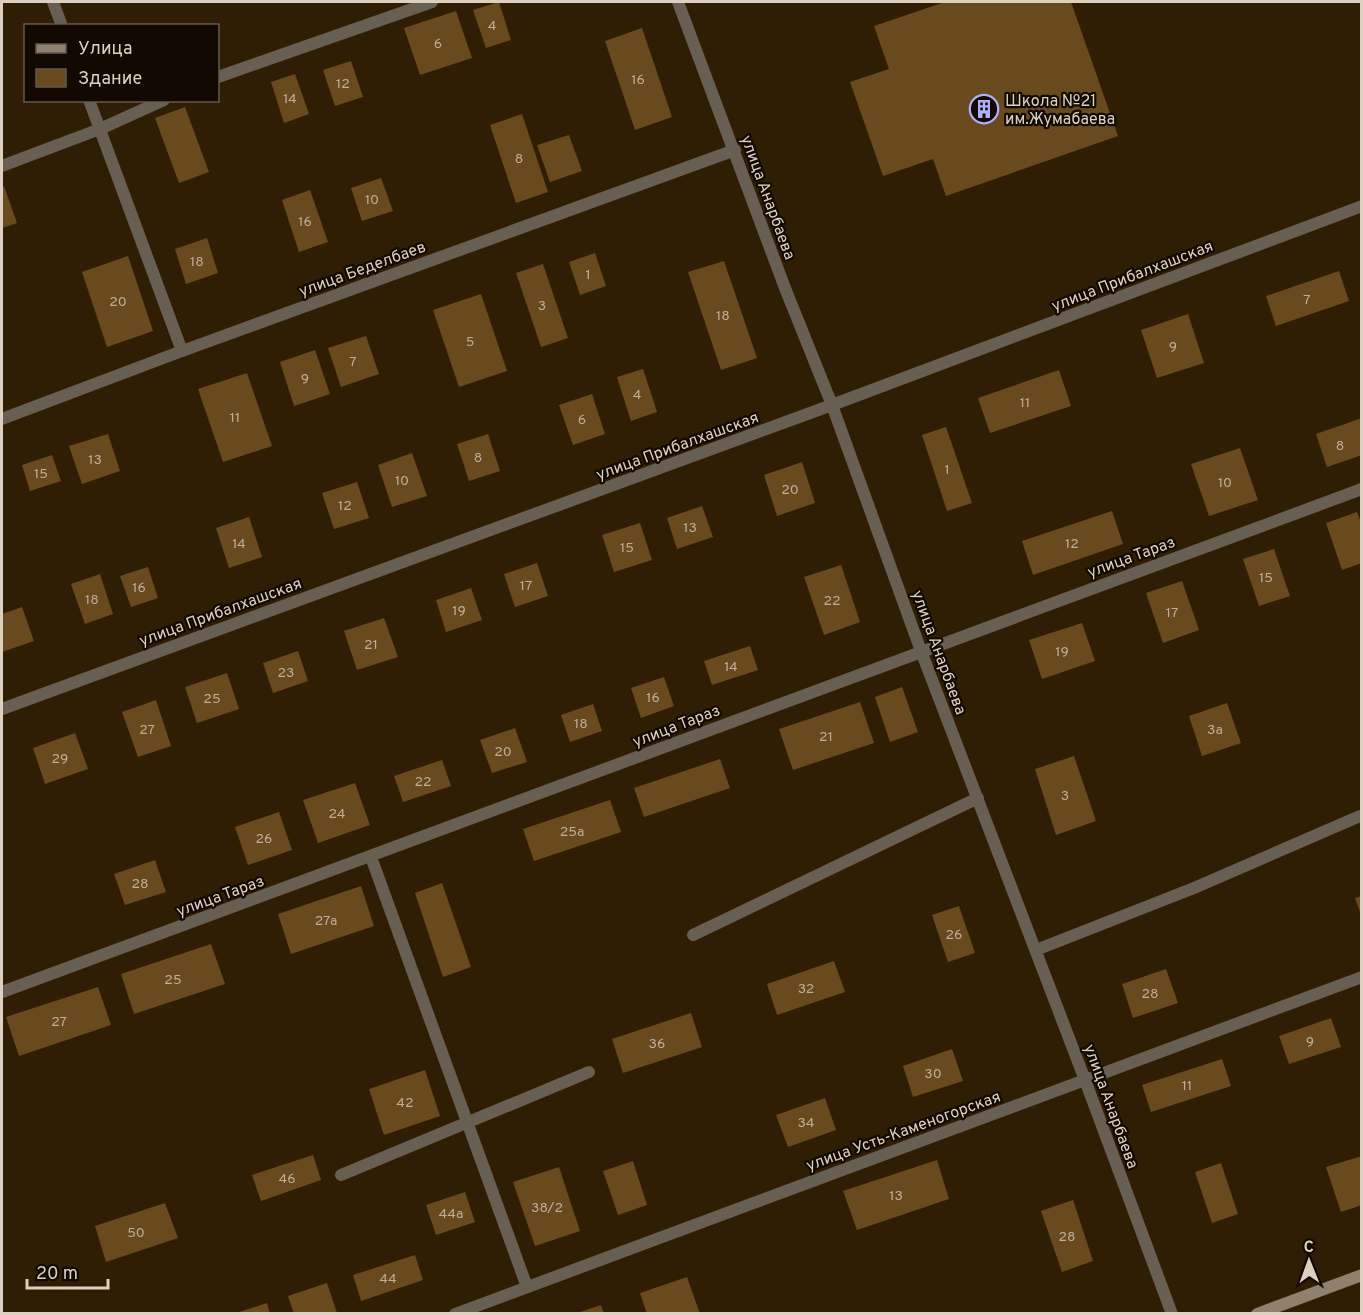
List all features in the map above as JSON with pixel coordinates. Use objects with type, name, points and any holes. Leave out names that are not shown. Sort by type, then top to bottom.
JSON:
[{"type":"street","points":[[53,2],[61,24]]},
{"type":"street","points":[[219,77],[432,2]]},
{"type":"street","name":"улица Анарбаева","points":[[678,2],[785,288],[832,405],[921,651],[1172,1314]]},
{"type":"street","points":[[90,102],[182,351]]},
{"type":"street","points":[[2,166],[100,129],[160,102]]},
{"type":"street","name":"улица Беделбаев","points":[[2,419],[182,351],[735,150]]},
{"type":"street","name":"улица Прибалхашская","points":[[2,709],[832,405],[1362,206]]},
{"type":"street","name":"улица Тараз","points":[[2,992],[1362,489]]},
{"type":"street","points":[[693,935],[978,798]]},
{"type":"street","points":[[1036,950],[1194,888],[1360,816]]},
{"type":"street","points":[[371,857],[527,1287]]},
{"type":"street","name":"улица Усть-Каменогорская","points":[[455,1314],[1362,977]]},
{"type":"street","points":[[341,1175],[589,1072]]},
{"type":"street","points":[[1257,1314],[1362,1275]]},
{"type":"building","points":[[499,2],[511,40],[486,48],[473,10]]},
{"type":"building","name":"Школа №21 им.Жумабаева","points":[[945,2],[1071,2],[1118,136],[946,196],[933,159],[883,176],[850,82],[889,69],[874,26]]},
{"type":"building","points":[[456,11],[472,58],[420,75],[404,28]]},
{"type":"building","points":[[642,28],[672,117],[635,130],[605,41]]},
{"type":"building","points":[[351,61],[363,97],[335,106],[323,70]]},
{"type":"building","points":[[295,74],[309,114],[284,123],[271,82]]},
{"type":"building","points":[[185,107],[209,172],[179,183],[155,118]]},
{"type":"building","points":[[522,114],[548,192],[516,203],[490,125]]},
{"type":"building","points":[[569,135],[582,171],[550,182],[537,145]]},
{"type":"building","points":[[381,178],[393,211],[362,221],[351,188]]},
{"type":"building","points":[[4,186],[17,223],[2,228],[2,187]]},
{"type":"building","points":[[310,190],[328,242],[299,252],[282,200]]},
{"type":"building","points":[[207,238],[218,273],[186,284],[175,249]]},
{"type":"building","points":[[595,253],[606,286],[580,295],[569,262]]},
{"type":"building","points":[[128,256],[153,331],[107,347],[82,272]]},
{"type":"building","points":[[724,261],[757,358],[721,370],[688,272]]},
{"type":"building","points":[[543,264],[568,338],[541,347],[516,273]]},
{"type":"building","points":[[1339,271],[1349,301],[1276,326],[1266,296]]},
{"type":"building","points":[[481,294],[507,371],[459,387],[433,310]]},
{"type":"building","points":[[1188,314],[1204,363],[1157,378],[1141,330]]},
{"type":"building","points":[[366,336],[379,374],[341,387],[328,348]]},
{"type":"building","points":[[315,350],[330,394],[294,406],[280,362]]},
{"type":"building","points":[[643,369],[657,412],[631,421],[617,377]]},
{"type":"building","points":[[1059,370],[1071,406],[990,433],[978,398]]},
{"type":"building","points":[[247,373],[272,446],[223,462],[198,389]]},
{"type":"building","points":[[592,394],[605,434],[573,445],[559,405]]},
{"type":"building","points":[[1362,418],[1362,455],[1327,467],[1316,434]]},
{"type":"building","points":[[946,427],[972,503],[947,511],[922,435]]},
{"type":"building","points":[[108,434],[120,471],[82,484],[69,446]]},
{"type":"building","points":[[488,434],[500,471],[469,481],[457,444]]},
{"type":"building","points":[[1240,448],[1258,500],[1209,516],[1191,464]]},
{"type":"building","points":[[412,453],[427,496],[392,507],[378,465]]},
{"type":"building","points":[[52,455],[61,481],[30,491],[22,465]]},
{"type":"building","points":[[802,462],[815,503],[777,516],[764,475]]},
{"type":"building","points":[[357,482],[369,518],[334,529],[322,493]]},
{"type":"building","points":[[702,506],[713,537],[677,549],[667,518]]},
{"type":"building","points":[[1112,511],[1123,544],[1033,575],[1022,541]]},
{"type":"building","points":[[1357,512],[1362,525],[1362,563],[1342,570],[1326,523]]},
{"type":"building","points":[[249,517],[262,557],[229,568],[216,528]]},
{"type":"building","points":[[640,523],[652,560],[614,572],[602,535]]},
{"type":"building","points":[[1274,549],[1290,596],[1259,606],[1243,559]]},
{"type":"building","points":[[537,563],[548,596],[515,607],[504,574]]},
{"type":"building","points":[[841,565],[860,622],[824,635],[804,577]]},
{"type":"building","points":[[148,567],[158,598],[131,607],[120,576]]},
{"type":"building","points":[[100,574],[113,614],[85,624],[71,584]]},
{"type":"building","points":[[1182,581],[1199,630],[1163,643],[1146,593]]},
{"type":"building","points":[[471,588],[482,620],[446,632],[436,600]]},
{"type":"building","points":[[22,607],[34,641],[2,652],[2,614]]},
{"type":"building","points":[[384,618],[398,657],[357,670],[344,631]]},
{"type":"building","points":[[1082,623],[1095,661],[1042,679],[1029,640]]},
{"type":"building","points":[[750,646],[758,670],[712,685],[704,661]]},
{"type":"building","points":[[298,651],[308,681],[273,693],[263,663]]},
{"type":"building","points":[[227,673],[239,709],[197,723],[185,687]]},
{"type":"building","points":[[664,677],[674,706],[641,718],[631,688]]},
{"type":"building","points":[[902,687],[918,732],[890,742],[875,697]]},
{"type":"building","points":[[156,700],[171,746],[138,757],[122,712]]},
{"type":"building","points":[[860,702],[874,743],[793,770],[779,729]]},
{"type":"building","points":[[1227,703],[1241,743],[1202,756],[1189,716]]},
{"type":"building","points":[[593,704],[602,731],[570,742],[561,715]]},
{"type":"building","points":[[515,728],[527,762],[492,773],[480,740]]},
{"type":"building","points":[[75,733],[88,769],[45,784],[33,748]]},
{"type":"building","points":[[1074,756],[1096,821],[1056,835],[1035,769]]},
{"type":"building","points":[[720,759],[730,788],[644,817],[634,788]]},
{"type":"building","points":[[442,760],[451,786],[403,802],[394,776]]},
{"type":"building","points":[[355,783],[370,825],[318,843],[303,800]]},
{"type":"building","points":[[610,800],[621,832],[534,861],[523,829]]},
{"type":"building","points":[[279,812],[292,850],[248,865],[235,827]]},
{"type":"building","points":[[155,860],[166,892],[125,905],[114,874]]},
{"type":"building","points":[[442,883],[471,967],[443,977],[415,893]]},
{"type":"building","points":[[361,886],[374,926],[291,954],[278,914]]},
{"type":"building","points":[[1362,896],[1362,915],[1361,915],[1355,898]]},
{"type":"building","points":[[959,906],[975,953],[948,962],[932,915]]},
{"type":"building","points":[[211,944],[225,984],[134,1014],[121,974]]},
{"type":"building","points":[[834,961],[845,992],[777,1015],[767,984]]},
{"type":"building","points":[[1166,969],[1178,1003],[1133,1018],[1122,984]]},
{"type":"building","points":[[98,987],[111,1025],[19,1056],[6,1017]]},
{"type":"building","points":[[691,1013],[702,1047],[623,1073],[612,1039]]},
{"type":"building","points":[[1331,1018],[1341,1047],[1289,1064],[1279,1036]]},
{"type":"building","points":[[952,1049],[963,1081],[913,1097],[903,1066]]},
{"type":"building","points":[[1222,1059],[1231,1086],[1151,1112],[1142,1085]]},
{"type":"building","points":[[425,1070],[440,1116],[384,1135],[369,1089]]},
{"type":"building","points":[[825,1098],[836,1130],[788,1147],[776,1115]]},
{"type":"building","points":[[313,1155],[321,1180],[261,1201],[252,1175]]},
{"type":"building","points":[[1362,1156],[1362,1205],[1341,1212],[1326,1167]]},
{"type":"building","points":[[937,1160],[949,1199],[857,1230],[843,1191]]},
{"type":"building","points":[[633,1161],[647,1205],[618,1215],[603,1171]]},
{"type":"building","points":[[1221,1163],[1238,1214],[1212,1223],[1195,1172]]},
{"type":"building","points":[[559,1167],[580,1231],[535,1246],[513,1182]]},
{"type":"building","points":[[465,1192],[475,1222],[436,1235],[426,1205]]},
{"type":"building","points":[[1073,1200],[1093,1261],[1062,1272],[1041,1211]]},
{"type":"building","points":[[165,1203],[178,1238],[106,1262],[95,1226]]},
{"type":"building","points":[[415,1255],[423,1280],[361,1301],[353,1275]]},
{"type":"building","points":[[687,1277],[700,1314],[647,1314],[640,1293]]},
{"type":"building","points":[[327,1283],[337,1313],[294,1314],[288,1296]]},
{"type":"building","points":[[267,1303],[270,1314],[236,1314],[236,1313]]},
{"type":"building","points":[[601,1305],[604,1314],[577,1314],[577,1313]]},
{"type":"place","name":"Школа №21 им.Жумабаева","points":[[984,109]]}]
